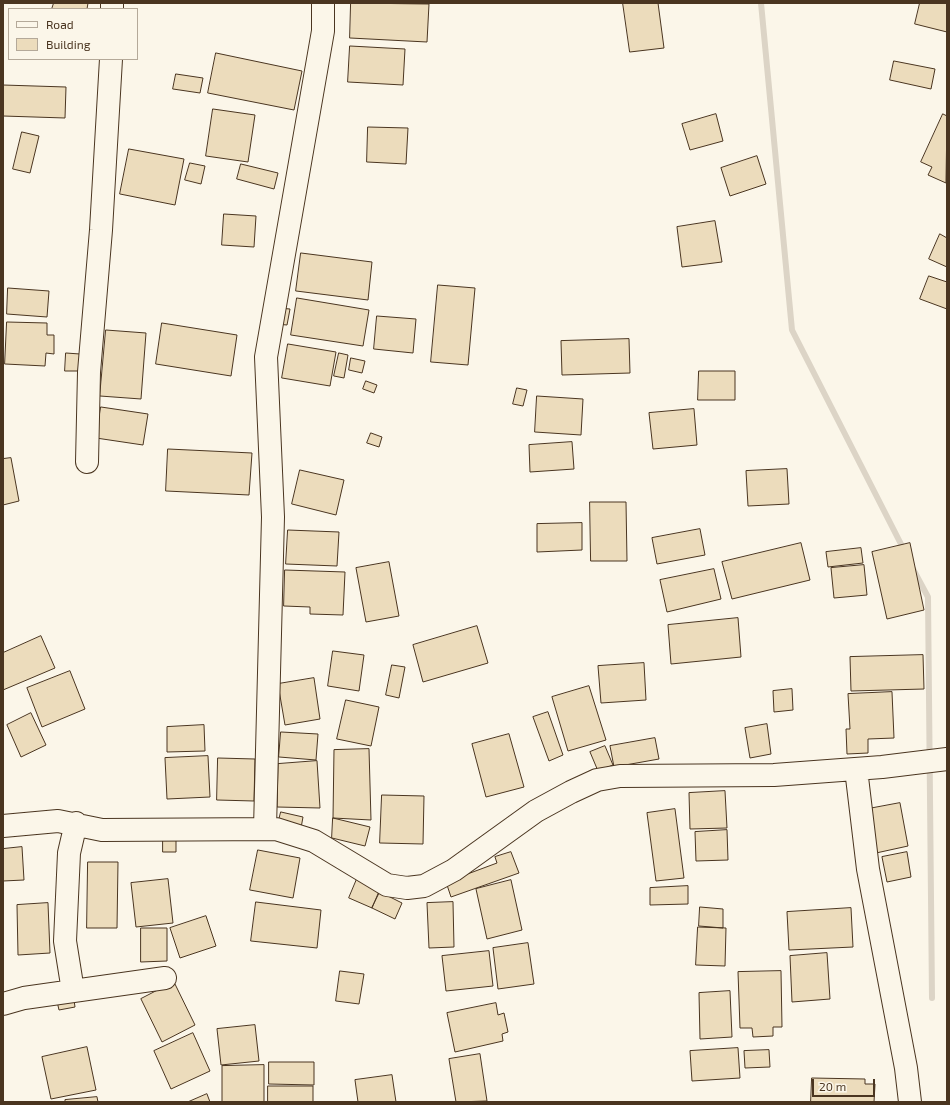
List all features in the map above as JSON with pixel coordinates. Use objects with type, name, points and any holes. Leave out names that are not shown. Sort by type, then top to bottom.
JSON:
[{"type":"street","points":[[266,828],[273,518],[266,357],[323,31],[322,3]]},
{"type":"street","points":[[87,462],[89,372],[101,230],[111,60]]},
{"type":"street","points":[[3,826],[43,821],[58,821],[76,823],[102,830],[276,829],[314,841],[386,885],[407,888],[424,886],[454,870],[536,811],[597,780],[620,776],[774,774],[856,769],[947,759]]},
{"type":"street","points":[[856,769],[868,869],[906,1068],[910,1102]]},
{"type":"street","points":[[73,991],[65,941],[69,853],[76,823]]},
{"type":"street","points":[[3,1004],[24,998],[165,978]]},
{"type":"building","points":[[54,3],[88,3],[87,8],[52,8]]},
{"type":"building","points":[[351,3],[429,4],[427,42],[350,38]]},
{"type":"building","points":[[623,3],[658,3],[664,48],[630,52]]},
{"type":"building","points":[[920,3],[947,3],[947,32],[915,24]]},
{"type":"building","points":[[350,46],[405,49],[403,85],[348,82]]},
{"type":"building","points":[[216,53],[302,71],[294,110],[208,93]]},
{"type":"building","points":[[894,61],[935,69],[931,89],[890,80]]},
{"type":"building","points":[[176,74],[203,78],[200,93],[173,89]]},
{"type":"building","points":[[3,85],[66,87],[65,118],[3,116]]},
{"type":"building","points":[[213,109],[255,115],[248,162],[206,156]]},
{"type":"building","points":[[716,114],[723,141],[690,150],[682,124]]},
{"type":"building","points":[[943,114],[947,116],[946,183],[928,175],[932,167],[921,162]]},
{"type":"building","points":[[368,127],[408,128],[406,164],[367,162]]},
{"type":"building","points":[[22,132],[39,136],[30,173],[13,169]]},
{"type":"building","points":[[129,149],[184,159],[175,205],[120,194]]},
{"type":"building","points":[[757,156],[766,184],[730,196],[721,168]]},
{"type":"building","points":[[190,163],[205,166],[201,184],[185,180]]},
{"type":"building","points":[[241,164],[278,173],[274,189],[237,179]]},
{"type":"building","points":[[224,214],[256,216],[254,247],[222,245]]},
{"type":"building","points":[[715,221],[722,262],[682,267],[677,227]]},
{"type":"building","points":[[940,234],[947,238],[947,267],[929,259]]},
{"type":"building","points":[[301,253],[372,262],[368,300],[296,291]]},
{"type":"building","points":[[929,276],[947,282],[947,309],[920,299]]},
{"type":"building","points":[[438,285],[475,288],[468,365],[431,362]]},
{"type":"building","points":[[8,288],[49,291],[47,317],[7,314]]},
{"type":"building","points":[[297,298],[369,310],[363,346],[291,335]]},
{"type":"building","points":[[279,308],[290,309],[287,325],[276,324]]},
{"type":"building","points":[[377,316],[416,319],[413,353],[374,349]]},
{"type":"building","points":[[7,322],[47,323],[47,335],[54,335],[54,354],[46,353],[45,366],[5,364]]},
{"type":"building","points":[[162,323],[237,335],[231,376],[156,364]]},
{"type":"building","points":[[106,330],[146,333],[141,399],[100,396]]},
{"type":"building","points":[[629,339],[630,373],[562,375],[561,341]]},
{"type":"building","points":[[288,344],[336,352],[330,386],[282,378]]},
{"type":"building","points":[[66,353],[80,354],[79,371],[65,371]]},
{"type":"building","points":[[339,353],[348,355],[344,378],[334,376]]},
{"type":"building","points":[[351,358],[365,361],[362,373],[349,370]]},
{"type":"building","points":[[699,371],[735,371],[735,400],[698,400]]},
{"type":"building","points":[[366,381],[377,385],[374,393],[363,389]]},
{"type":"building","points":[[517,388],[527,390],[523,406],[513,404]]},
{"type":"building","points":[[537,396],[583,399],[581,435],[535,432]]},
{"type":"building","points":[[101,407],[148,414],[143,445],[96,438]]},
{"type":"building","points":[[694,409],[697,445],[653,449],[649,413]]},
{"type":"building","points":[[371,433],[382,437],[379,447],[367,443]]},
{"type":"building","points":[[572,442],[574,469],[530,472],[529,445]]},
{"type":"building","points":[[168,449],[252,453],[249,495],[166,491]]},
{"type":"building","points":[[11,458],[19,501],[3,505],[3,459]]},
{"type":"building","points":[[787,469],[789,504],[748,506],[746,471]]},
{"type":"building","points":[[300,470],[344,480],[336,515],[292,504]]},
{"type":"building","points":[[590,502],[626,502],[627,561],[591,561]]},
{"type":"building","points":[[582,523],[582,550],[537,552],[537,524]]},
{"type":"building","points":[[700,529],[705,555],[657,564],[652,538]]},
{"type":"building","points":[[288,530],[339,532],[337,566],[286,564]]},
{"type":"building","points":[[801,543],[810,580],[732,599],[722,562]]},
{"type":"building","points":[[910,543],[924,610],[887,619],[872,552]]},
{"type":"building","points":[[861,548],[863,563],[828,567],[826,552]]},
{"type":"building","points":[[389,562],[399,616],[366,622],[356,568]]},
{"type":"building","points":[[864,565],[867,595],[834,598],[831,568]]},
{"type":"building","points":[[714,569],[721,599],[667,612],[660,580]]},
{"type":"building","points":[[285,570],[345,572],[343,615],[310,614],[310,607],[284,606]]},
{"type":"building","points":[[738,618],[741,657],[671,664],[668,625]]},
{"type":"building","points":[[477,626],[488,663],[423,682],[413,645]]},
{"type":"building","points":[[41,636],[55,668],[3,690],[3,653]]},
{"type":"building","points":[[333,651],[364,655],[359,691],[328,686]]},
{"type":"building","points":[[923,655],[924,689],[851,691],[850,657]]},
{"type":"building","points":[[644,663],[646,700],[601,703],[598,666]]},
{"type":"building","points":[[392,665],[405,667],[399,698],[386,695]]},
{"type":"building","points":[[70,671],[85,709],[42,727],[27,688]]},
{"type":"building","points":[[314,678],[320,719],[285,725],[278,684]]},
{"type":"building","points":[[589,686],[606,740],[568,751],[552,697]]},
{"type":"building","points":[[792,689],[793,710],[774,712],[773,691]]},
{"type":"building","points":[[892,692],[894,738],[868,739],[868,753],[847,754],[846,729],[850,729],[848,694]]},
{"type":"building","points":[[346,700],[379,707],[371,746],[337,739]]},
{"type":"building","points":[[548,712],[563,755],[549,761],[533,717]]},
{"type":"building","points":[[31,713],[46,745],[21,757],[7,725]]},
{"type":"building","points":[[767,724],[771,754],[750,758],[745,728]]},
{"type":"building","points":[[204,725],[205,751],[167,752],[167,727]]},
{"type":"building","points":[[281,732],[318,734],[316,760],[279,757]]},
{"type":"building","points":[[509,734],[524,787],[486,797],[472,744]]},
{"type":"building","points":[[655,738],[659,759],[614,767],[610,746]]},
{"type":"building","points":[[605,746],[613,765],[598,771],[590,752]]},
{"type":"building","points":[[369,749],[371,820],[333,818],[334,750]]},
{"type":"building","points":[[208,756],[210,797],[167,799],[165,758]]},
{"type":"building","points":[[218,758],[255,759],[254,801],[217,800]]},
{"type":"building","points":[[317,761],[320,808],[277,807],[278,764]]},
{"type":"building","points":[[725,791],[727,828],[690,829],[689,793]]},
{"type":"building","points":[[382,795],[424,796],[423,844],[380,843]]},
{"type":"building","points":[[900,803],[908,846],[876,853],[868,809]]},
{"type":"building","points":[[675,809],[684,878],[656,881],[647,813]]},
{"type":"building","points":[[281,812],[303,817],[301,828],[278,824]]},
{"type":"building","points":[[333,818],[370,827],[365,846],[332,838]]},
{"type":"building","points":[[727,830],[728,860],[696,861],[695,832]]},
{"type":"building","points":[[163,835],[176,835],[176,852],[163,852]]},
{"type":"building","points":[[22,847],[24,880],[3,881],[3,849]]},
{"type":"building","points":[[258,850],[300,858],[293,898],[250,890]]},
{"type":"building","points":[[511,852],[519,873],[451,897],[446,882],[497,863],[495,857]]},
{"type":"building","points":[[907,852],[911,877],[887,882],[882,857]]},
{"type":"building","points":[[88,862],[118,862],[117,928],[87,928]]},
{"type":"building","points":[[168,879],[173,923],[136,927],[131,883]]},
{"type":"building","points":[[357,879],[380,889],[372,908],[349,898]]},
{"type":"building","points":[[511,880],[522,930],[487,939],[476,889]]},
{"type":"building","points":[[688,886],[688,904],[650,905],[650,888]]},
{"type":"building","points":[[380,892],[402,903],[395,919],[372,908]]},
{"type":"building","points":[[256,902],[321,910],[317,948],[251,941]]},
{"type":"building","points":[[453,902],[454,947],[429,948],[427,903]]},
{"type":"building","points":[[48,903],[50,953],[18,955],[17,905]]},
{"type":"building","points":[[700,907],[723,909],[723,928],[699,926]]},
{"type":"building","points":[[851,908],[853,947],[789,950],[787,912]]},
{"type":"building","points":[[206,916],[216,946],[180,958],[170,928]]},
{"type":"building","points":[[698,927],[726,928],[725,966],[696,965]]},
{"type":"building","points":[[141,928],[167,928],[167,961],[141,962]]},
{"type":"building","points":[[528,943],[534,984],[498,989],[493,948]]},
{"type":"building","points":[[489,951],[493,986],[446,991],[442,956]]},
{"type":"building","points":[[827,953],[830,999],[792,1002],[790,956]]},
{"type":"building","points":[[340,971],[364,974],[359,1004],[336,1001]]},
{"type":"building","points":[[781,971],[782,1027],[773,1027],[773,1036],[753,1037],[752,1028],[740,1028],[738,972]]},
{"type":"building","points":[[174,982],[195,1025],[162,1042],[141,999]]},
{"type":"building","points":[[730,991],[732,1037],[700,1039],[699,993]]},
{"type":"building","points":[[73,993],[75,1007],[59,1010],[56,997]]},
{"type":"building","points":[[496,1003],[498,1015],[504,1013],[508,1032],[502,1034],[503,1041],[455,1052],[447,1013]]},
{"type":"building","points":[[255,1025],[259,1061],[221,1065],[217,1029]]},
{"type":"building","points":[[193,1033],[210,1071],[171,1089],[154,1051]]},
{"type":"building","points":[[87,1047],[96,1090],[51,1099],[42,1057]]},
{"type":"building","points":[[738,1048],[740,1078],[692,1081],[690,1051]]},
{"type":"building","points":[[769,1050],[770,1067],[745,1068],[744,1051]]},
{"type":"building","points":[[480,1054],[487,1101],[456,1102],[449,1059]]},
{"type":"building","points":[[269,1062],[314,1062],[314,1085],[269,1084]]},
{"type":"building","points":[[264,1065],[264,1102],[222,1102],[222,1066]]},
{"type":"building","points":[[392,1075],[396,1102],[358,1102],[355,1080]]},
{"type":"building","points":[[812,1078],[865,1079],[865,1084],[875,1084],[874,1102],[811,1102]]},
{"type":"building","points":[[268,1086],[313,1086],[313,1102],[268,1102]]},
{"type":"building","points":[[207,1094],[210,1102],[188,1102]]},
{"type":"building","points":[[97,1097],[98,1102],[65,1102],[65,1100]]},
{"type":"waterway","points":[[761,3],[792,330],[905,552]]},
{"type":"waterway","points":[[913,569],[928,597],[932,998]]}]
